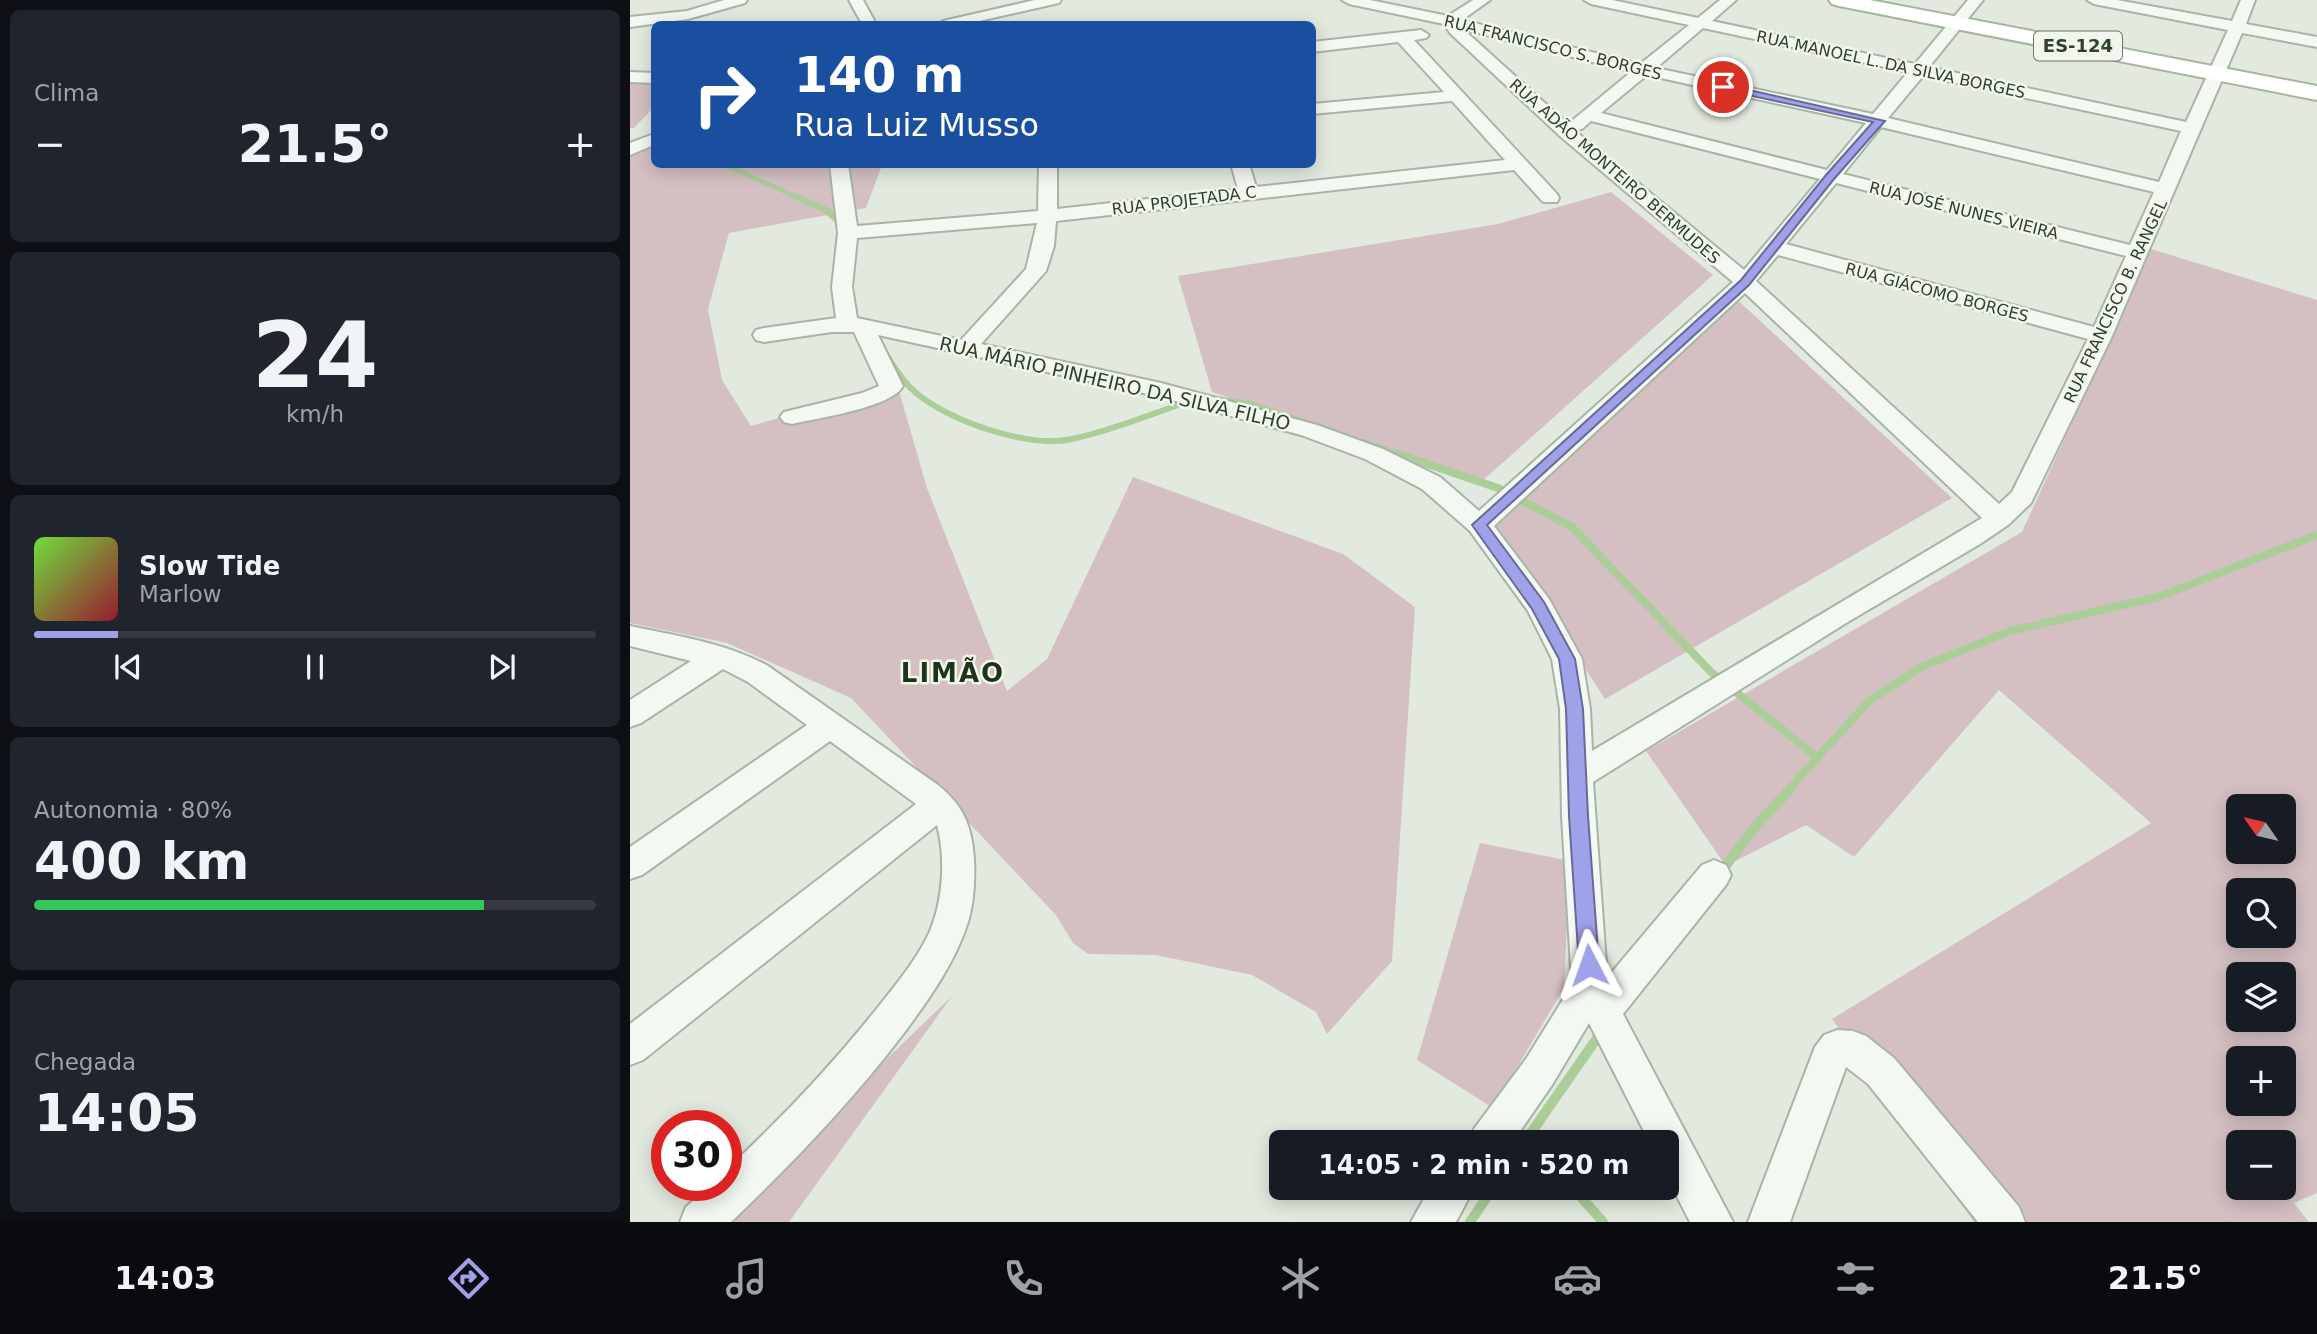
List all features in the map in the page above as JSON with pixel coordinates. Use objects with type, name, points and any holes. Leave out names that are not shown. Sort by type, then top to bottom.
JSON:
[{"type":"main road","name":"ES-124","points":[[1839,0],[2317,93]]},
{"type":"street","points":[[630,22],[688,15],[740,0]]},
{"type":"street","points":[[856,0],[867,21]]},
{"type":"street","points":[[961,21],[1054,0]]},
{"type":"street","name":"RUA FRANCISCO S. BORGES","points":[[1349,0],[2166,189]]},
{"type":"street","points":[[1316,47],[1402,37],[1452,25],[1483,0]]},
{"type":"street","name":"RUA MANOEL L. DA SILVA BORGES","points":[[1591,0],[2191,128]]},
{"type":"street","points":[[1567,132],[1729,0]]},
{"type":"street","points":[[1479,525],[1745,282],[1830,177],[1880,121],[1976,0]]},
{"type":"street","points":[[2094,0],[2317,42]]},
{"type":"street","name":"RUA FRANCISCO B. RANGEL","points":[[1578,775],[1836,616],[1971,538],[1999,519],[2022,497],[2101,336],[2191,128],[2218,74],[2248,0]]},
{"type":"street","name":"RUA ADÃO MONTEIRO BERMUDES","points":[[1452,25],[1567,132],[1745,282],[1999,519]]},
{"type":"street","points":[[1402,37],[1550,198]]},
{"type":"street","points":[[630,77],[651,78]]},
{"type":"street","points":[[1316,109],[1455,96]]},
{"type":"street","name":"RUA JOSÉ NUNES VIEIRA","points":[[1587,116],[2138,253]]},
{"type":"street","points":[[630,150],[651,140]]},
{"type":"street","name":"RUA PROJETADA C","points":[[846,228],[1047,216],[1520,164]]},
{"type":"street","points":[[792,417],[883,394],[891,386],[854,324],[842,287],[846,228],[839,168]]},
{"type":"street","points":[[967,346],[1037,271],[1041,261],[1047,216],[1048,168]]},
{"type":"street","points":[[1241,168],[1248,192]]},
{"type":"street","name":"RUA GIÁCOMO BORGES","points":[[1773,247],[2101,336]]},
{"type":"street","name":"RUA MÁRIO PINHEIRO DA SILVA FILHO","points":[[764,335],[854,324],[967,346],[1161,390],[1309,430],[1374,454],[1431,483],[1479,525],[1539,606],[1567,659],[1574,709],[1578,816],[1597,999]]},
{"type":"street","points":[[630,636],[720,657],[758,674],[939,804],[953,823],[958,865],[957,896],[947,931],[936,955],[865,1055],[802,1125],[701,1222]]},
{"type":"street","points":[[630,715],[720,657]]},
{"type":"street","points":[[630,865],[830,725]]},
{"type":"street","points":[[630,1047],[939,804]]},
{"type":"street","points":[[1497,1130],[1597,999],[1714,875]]},
{"type":"street","points":[[1597,999],[1712,1222]]},
{"type":"street","points":[[1769,1222],[1828,1060],[1837,1048],[1853,1049],[1881,1070],[2004,1222]]},
{"type":"street","points":[[1432,1222],[1446,1200]]},
{"type":"shaded area","points":[[630,81],[651,81],[651,110],[634,128],[630,128]]},
{"type":"shaded area","points":[[651,147],[651,168],[881,168],[866,208],[729,233],[708,309],[722,380],[751,426],[897,384],[927,488],[1007,691],[1047,659],[1133,477],[1343,554],[1415,607],[1392,961],[1327,1034],[1316,1012],[1252,975],[1156,955],[1088,954],[1073,943],[1056,915],[851,698],[727,643],[630,623],[630,157]]},
{"type":"shaded area","points":[[1611,192],[1713,275],[1480,483],[1212,392],[1178,276],[1498,224]]},
{"type":"shaded area","points":[[2151,249],[2317,300],[2317,1193],[2294,1203],[2309,1222],[1974,1222],[1832,1019],[2151,823],[1999,690],[1854,857],[1806,825],[1726,866],[1646,751],[2022,532]]},
{"type":"shaded area","points":[[1731,294],[1952,498],[1605,699],[1489,522]]},
{"type":"shaded area","points":[[1480,843],[1570,861],[1564,988],[1493,1108],[1417,1060]]},
{"type":"shaded area","points":[[952,996],[789,1222],[717,1222],[742,1201],[742,1198]]},
{"type":"waterway","points":[[732,168],[801,199]]},
{"type":"waterway","points":[[797,197],[826,210],[843,226]]},
{"type":"waterway","points":[[885,353],[915,392],[947,413],[989,430],[1033,440],[1054,441],[1087,436],[1190,401]]},
{"type":"waterway","points":[[1209,398],[1250,404],[1305,422]]},
{"type":"waterway","points":[[1364,442],[1403,456]]},
{"type":"waterway","points":[[1398,454],[1498,488],[1572,527],[1711,672],[1818,758]]},
{"type":"waterway","points":[[1818,758],[1869,701],[1921,667],[2010,631],[2158,597],[2317,535]]},
{"type":"waterway","points":[[1789,789],[1818,758]]},
{"type":"waterway","points":[[1721,872],[1754,828],[1791,788]]},
{"type":"waterway","points":[[1533,1130],[1602,1031]]},
{"type":"waterway","points":[[1470,1222],[1485,1200]]},
{"type":"waterway","points":[[1584,1200],[1603,1222]]},
{"type":"district","name":"LIMÃO","points":[[953,673]]},
{"type":"route","points":[[1589,965],[1578,816],[1574,709],[1567,659],[1539,606],[1479,525],[1745,282],[1830,177],[1880,121],[1723,87]]}]
